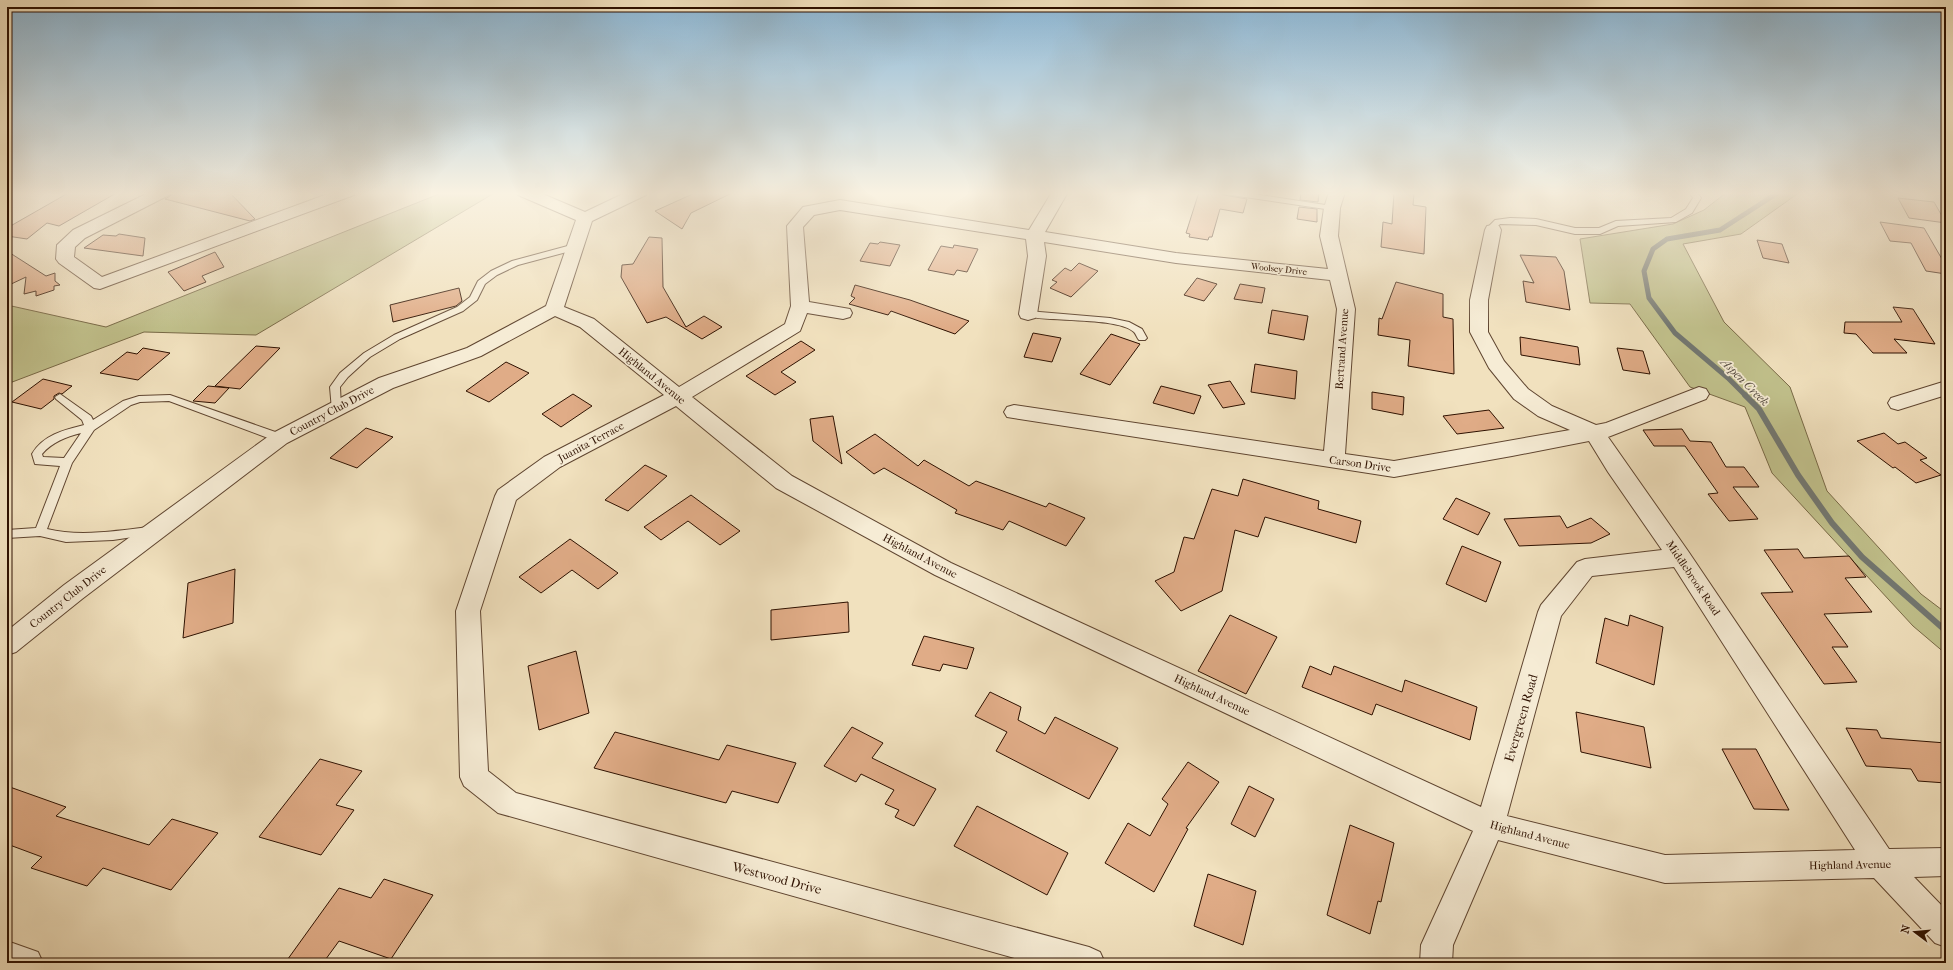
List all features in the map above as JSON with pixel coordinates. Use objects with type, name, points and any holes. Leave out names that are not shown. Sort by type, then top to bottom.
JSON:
[{"type":"street","points":[[75,237],[66,245],[65,259],[100,284],[226,237]]},
{"type":"street","points":[[554,309],[578,237]]},
{"type":"street","name":"Juanita Terrace","points":[[474,777],[468,611],[506,496],[552,462],[677,396],[793,327],[800,306],[796,237]]},
{"type":"street","points":[[1028,314],[1037,256],[1034,237]]},
{"type":"street","name":"Woolsey Drive","points":[[1042,237],[1176,258],[1339,276]]},
{"type":"street","name":"Bertrand Avenue","points":[[1329,237],[1346,309],[1334,461]]},
{"type":"street","points":[[1492,237],[1479,300],[1479,332],[1496,364],[1520,394],[1546,411],[1594,432]]},
{"type":"street","points":[[800,306],[843,313]]},
{"type":"street","name":"Highland Avenue","points":[[554,309],[587,323],[784,482],[943,569],[1490,825],[1665,869],[1882,865],[1946,862]]},
{"type":"street","name":"Country Club Drive","points":[[7,644],[72,592],[280,438],[386,383],[474,352],[554,309]]},
{"type":"street","points":[[1898,403],[1946,388]]},
{"type":"street","name":"Carson Drive","points":[[1014,412],[1394,469],[1512,449],[1610,429],[1699,394]]},
{"type":"street","name":"Middlebrook Road","points":[[1594,432],[1616,467],[1680,557],[1882,865],[1946,932]]},
{"type":"street","name":"Evergreen Road","points":[[1436,963],[1437,946],[1490,825],[1550,612],[1585,568],[1680,557]]},
{"type":"street","name":"Westwood Drive","points":[[474,777],[508,804],[1089,963]]},
{"type":"street","points":[[7,957],[26,963]]},
{"type":"lane","points":[[336,408],[335,387],[344,375],[367,356],[397,337],[460,309],[474,298],[481,283],[494,273],[515,263],[575,247]]},
{"type":"lane","points":[[1028,314],[1116,322],[1129,325],[1139,331],[1142,338]]},
{"type":"lane","points":[[60,398],[87,418],[90,427]]},
{"type":"lane","points":[[67,462],[39,461],[36,454],[41,447],[56,438],[90,427],[127,403],[139,399],[170,398],[280,438]]},
{"type":"lane","points":[[40,532],[67,462],[90,427]]},
{"type":"lane","points":[[7,534],[40,532],[66,538],[113,536],[155,530]]},
{"type":"green space","points":[[331,237],[420,237],[256,335],[144,332],[7,384],[7,305],[106,327]]},
{"type":"green space","points":[[1591,237],[1722,237],[1683,244],[1724,322],[1790,387],[1827,491],[1921,594],[1946,613],[1946,654],[1913,626],[1772,473],[1745,407],[1690,387],[1630,304],[1590,303],[1580,239]]},
{"type":"building","points":[[15,237],[29,237],[27,239]]},
{"type":"building","points":[[100,237],[145,238],[143,256],[84,248]]},
{"type":"building","points":[[649,237],[662,238],[663,287],[686,327],[704,316],[722,327],[702,339],[666,317],[647,323],[621,277],[622,265],[633,264]]},
{"type":"building","points":[[1191,237],[1209,237],[1208,240]]},
{"type":"building","points":[[1382,237],[1425,237],[1424,254],[1381,247]]},
{"type":"building","points":[[1888,237],[1929,237],[1946,266],[1946,274],[1926,271],[1911,243],[1890,241]]},
{"type":"building","points":[[1757,240],[1782,244],[1789,263],[1763,258]]},
{"type":"building","points":[[880,242],[900,245],[890,266],[860,261],[870,243],[878,244]]},
{"type":"building","points":[[954,245],[978,249],[967,272],[957,270],[954,275],[928,270],[941,246],[953,248]]},
{"type":"building","points":[[7,251],[46,276],[55,273],[55,281],[60,285],[54,286],[54,290],[36,296],[36,291],[24,294],[26,277],[7,286]]},
{"type":"building","points":[[215,252],[224,267],[202,276],[206,282],[184,291],[168,272]]},
{"type":"building","points":[[1520,255],[1556,257],[1564,271],[1570,310],[1526,302],[1523,281],[1534,283]]},
{"type":"building","points":[[1079,263],[1098,271],[1071,297],[1050,288],[1057,282],[1052,280],[1065,268],[1071,271]]},
{"type":"building","points":[[1197,278],[1217,284],[1204,301],[1184,295]]},
{"type":"building","points":[[1396,282],[1443,294],[1443,317],[1453,319],[1454,374],[1408,366],[1410,340],[1378,335],[1379,318],[1382,319]]},
{"type":"building","points":[[1240,284],[1265,288],[1262,303],[1234,299]]},
{"type":"building","points":[[855,285],[910,300],[969,321],[955,334],[891,311],[888,315],[849,304],[855,298],[851,296]]},
{"type":"building","points":[[459,288],[462,301],[456,306],[393,322],[390,305]]},
{"type":"building","points":[[1893,307],[1913,309],[1935,344],[1894,339],[1907,353],[1873,353],[1856,334],[1844,333],[1845,322],[1902,322]]},
{"type":"building","points":[[1272,310],[1308,316],[1304,340],[1268,333]]},
{"type":"building","points":[[1033,333],[1061,338],[1052,362],[1024,357]]},
{"type":"building","points":[[1111,334],[1140,344],[1110,385],[1080,374]]},
{"type":"building","points":[[1520,337],[1578,347],[1580,365],[1521,355]]},
{"type":"building","points":[[801,341],[815,350],[781,372],[796,382],[775,395],[746,376]]},
{"type":"building","points":[[256,346],[280,348],[240,389],[215,386]]},
{"type":"building","points":[[143,348],[170,353],[138,380],[100,373],[127,352],[137,354]]},
{"type":"building","points":[[1617,348],[1643,351],[1650,374],[1623,370]]},
{"type":"building","points":[[506,362],[529,373],[489,402],[466,391]]},
{"type":"building","points":[[1255,364],[1297,371],[1295,399],[1251,392]]},
{"type":"building","points":[[43,379],[72,386],[62,394],[59,393],[54,396],[54,399],[41,409],[12,402]]},
{"type":"building","points":[[1230,381],[1245,404],[1223,408],[1208,385]]},
{"type":"building","points":[[208,386],[229,388],[215,403],[193,401]]},
{"type":"building","points":[[1161,386],[1201,396],[1194,414],[1153,403]]},
{"type":"building","points":[[1372,392],[1404,397],[1403,415],[1372,409]]},
{"type":"building","points":[[573,394],[592,406],[561,427],[542,414]]},
{"type":"building","points":[[1489,410],[1504,428],[1457,434],[1443,416]]},
{"type":"building","points":[[833,416],[842,464],[813,441],[810,419]]},
{"type":"building","points":[[366,428],[393,437],[357,468],[330,458]]},
{"type":"building","points":[[1682,429],[1690,441],[1711,442],[1726,467],[1744,467],[1759,487],[1733,487],[1758,519],[1729,521],[1708,494],[1718,493],[1685,446],[1654,446],[1643,430]]},
{"type":"building","points":[[1884,433],[1898,444],[1905,442],[1927,458],[1920,460],[1941,475],[1916,483],[1857,441]]},
{"type":"building","points":[[875,434],[918,466],[924,460],[969,486],[976,481],[1046,507],[1049,503],[1085,518],[1066,546],[1009,521],[1003,530],[955,513],[957,510],[884,468],[874,474],[846,452]]},
{"type":"building","points":[[645,465],[667,476],[628,511],[605,500]]},
{"type":"building","points":[[1243,479],[1319,501],[1318,509],[1361,521],[1356,543],[1265,517],[1258,537],[1235,530],[1222,591],[1181,611],[1155,581],[1174,572],[1184,537],[1194,539],[1212,489],[1238,496]]},
{"type":"building","points":[[691,495],[740,531],[720,545],[688,521],[661,540],[644,527]]},
{"type":"building","points":[[1456,498],[1490,513],[1478,535],[1443,519]]},
{"type":"building","points":[[1560,516],[1567,528],[1591,518],[1610,534],[1591,543],[1519,546],[1504,519]]},
{"type":"building","points":[[570,539],[618,573],[598,589],[572,570],[541,593],[519,577]]},
{"type":"building","points":[[1462,546],[1501,562],[1486,602],[1446,584]]},
{"type":"building","points":[[1798,549],[1804,558],[1849,556],[1866,577],[1845,578],[1872,612],[1824,614],[1848,647],[1832,647],[1857,682],[1824,684],[1761,593],[1793,592],[1764,550]]},
{"type":"building","points":[[235,569],[233,623],[183,638],[188,583]]},
{"type":"building","points":[[848,602],[849,632],[771,640],[771,610]]},
{"type":"building","points":[[1230,615],[1277,637],[1246,694],[1198,671]]},
{"type":"building","points":[[1630,615],[1663,627],[1654,685],[1596,663],[1605,618],[1628,626]]},
{"type":"building","points":[[924,636],[974,648],[967,669],[943,664],[940,671],[912,665]]},
{"type":"building","points":[[576,651],[589,713],[539,730],[528,666]]},
{"type":"building","points":[[1310,666],[1331,675],[1334,666],[1402,692],[1405,680],[1477,707],[1470,740],[1376,704],[1372,715],[1302,687]]},
{"type":"building","points":[[990,692],[1021,707],[1018,720],[1045,734],[1055,717],[1118,748],[1089,799],[996,751],[1007,732],[975,716]]},
{"type":"building","points":[[1576,712],[1644,727],[1651,768],[1581,752]]},
{"type":"building","points":[[852,727],[883,743],[872,758],[936,789],[914,826],[895,817],[899,810],[885,804],[894,790],[861,774],[856,782],[824,766]]},
{"type":"building","points":[[1846,728],[1877,730],[1881,738],[1946,743],[1946,783],[1918,781],[1911,769],[1866,766]]},
{"type":"building","points":[[615,732],[719,760],[727,745],[796,763],[778,803],[732,791],[726,803],[594,768]]},
{"type":"building","points":[[1722,749],[1756,749],[1789,810],[1754,809]]},
{"type":"building","points":[[320,759],[362,771],[336,805],[354,810],[321,855],[259,837]]},
{"type":"building","points":[[1188,762],[1219,782],[1186,828],[1188,829],[1154,892],[1105,863],[1128,823],[1150,836],[1168,804],[1162,799]]},
{"type":"building","points":[[7,786],[66,807],[56,816],[149,845],[172,819],[218,833],[171,890],[103,868],[87,886],[31,868],[42,857],[7,844]]},
{"type":"building","points":[[1249,786],[1274,799],[1255,837],[1231,824]]},
{"type":"building","points":[[977,806],[1068,853],[1047,895],[954,846]]},
{"type":"building","points":[[1350,825],[1394,843],[1381,902],[1378,901],[1370,934],[1327,915]]},
{"type":"building","points":[[1208,874],[1256,891],[1243,945],[1194,926]]},
{"type":"building","points":[[384,879],[433,895],[391,959],[339,941],[323,963],[285,963],[339,888],[371,898]]},
{"type":"waterway","name":"Aspen Creek","points":[[1677,237],[1667,239],[1653,249],[1644,271],[1649,298],[1675,333],[1728,378],[1759,409],[1798,475],[1832,523],[1862,557],[1946,631]]}]
